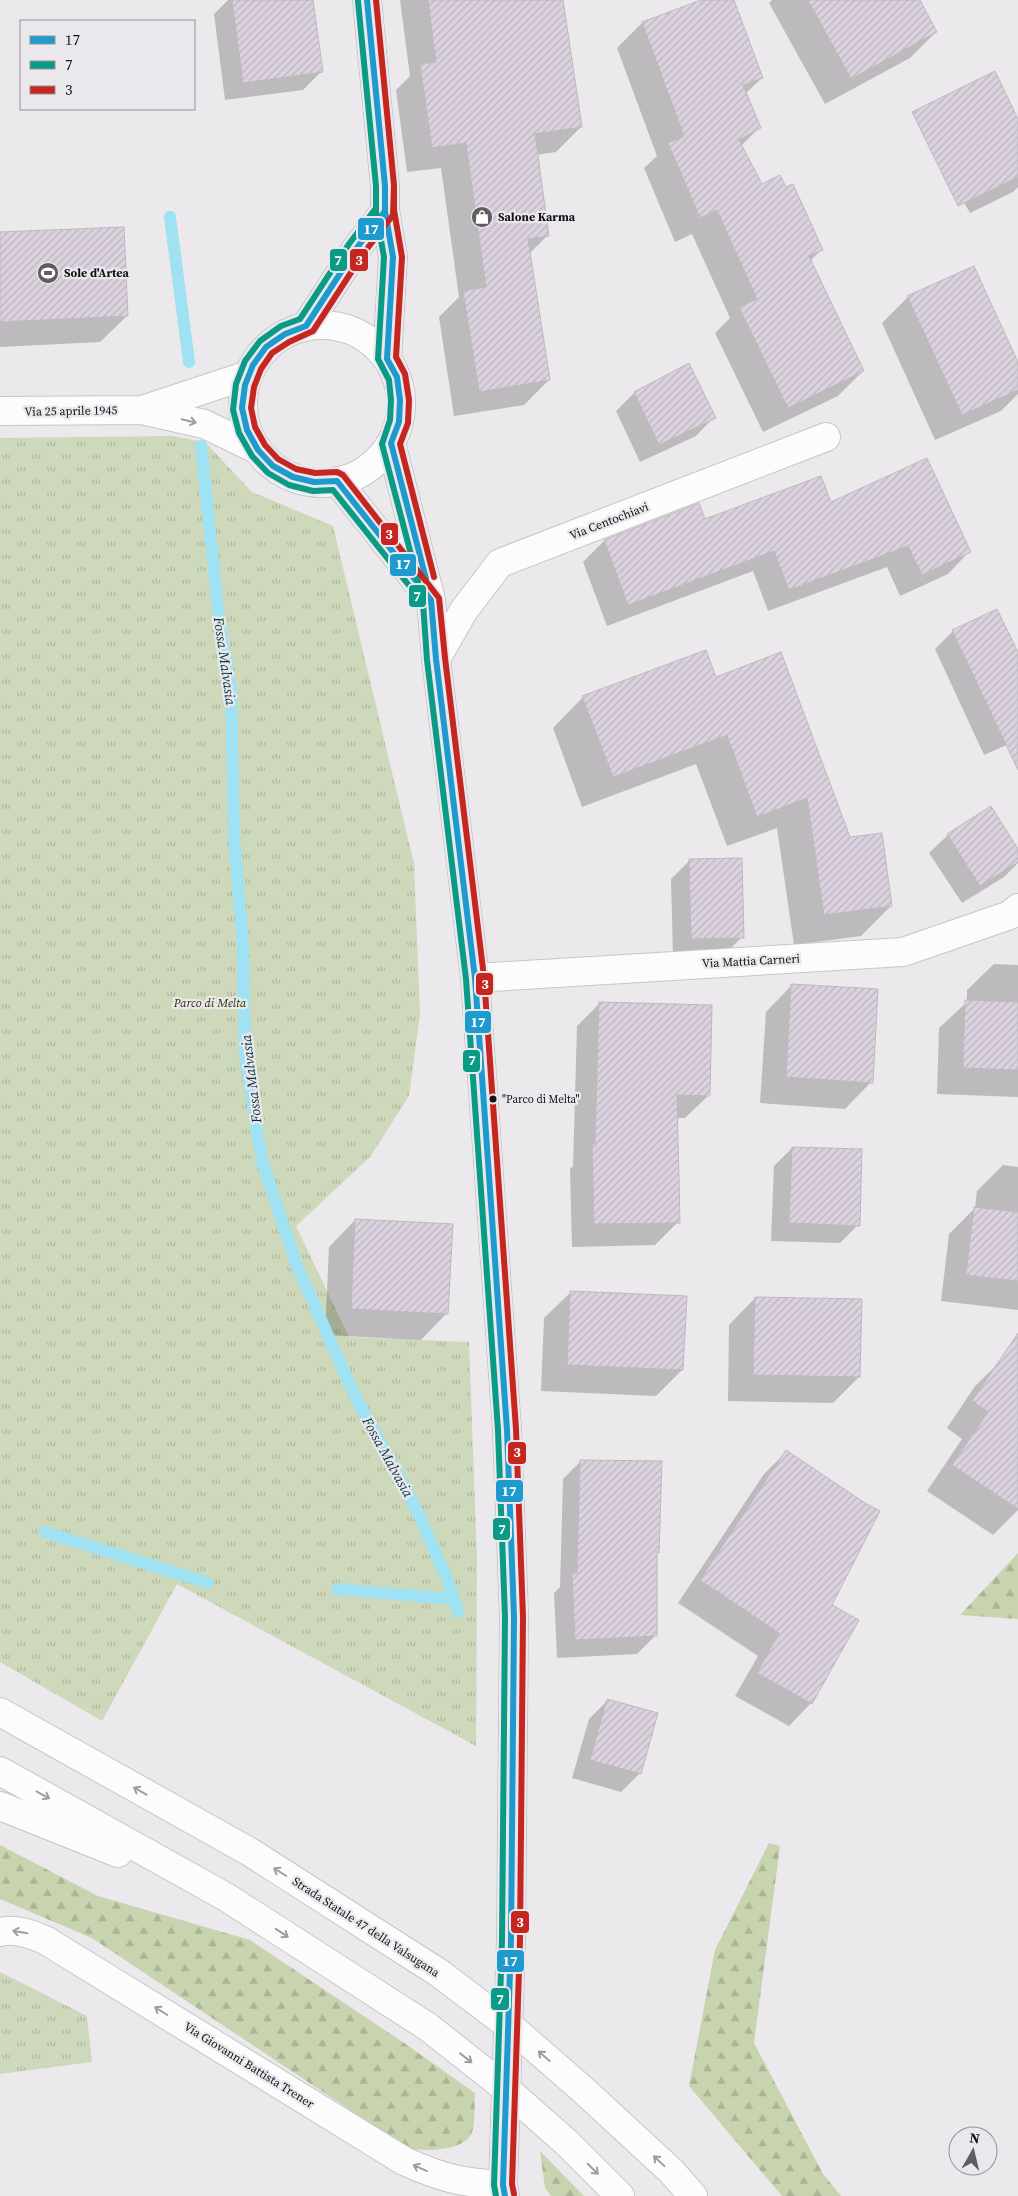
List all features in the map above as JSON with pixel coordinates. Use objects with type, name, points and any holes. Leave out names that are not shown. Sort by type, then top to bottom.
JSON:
[{"type":"main road","points":[[366,0],[385,186],[385,211],[393,257],[386,359]]},
{"type":"main road","points":[[306,326],[356,249],[385,211]]},
{"type":"main road","points":[[331,325],[351,331],[371,342],[386,359],[396,378],[400,400],[399,422],[391,443],[368,468],[359,474],[337,482],[314,482],[293,477],[273,466],[258,450],[247,430],[242,408],[248,375],[266,347],[285,334],[306,326],[331,325]]},
{"type":"main road","name":"Via 25 aprile 1945","points":[[142,410],[248,375]]},
{"type":"main road","name":"Via 25 aprile 1945","points":[[0,412],[142,410],[204,424],[258,450]]},
{"type":"main road","name":"Via Centochiavi","points":[[436,659],[464,610],[500,563],[826,437]]},
{"type":"main road","points":[[391,443],[431,600],[436,659],[475,978],[506,1430],[514,1617],[511,1950],[504,2190]]},
{"type":"main road","points":[[337,482],[431,600]]},
{"type":"main road","name":"Via Mattia Carneri","points":[[475,978],[903,952],[1010,915],[1018,908]]},
{"type":"main road","name":"Strada Statale 47 della Valsugana","points":[[0,1712],[250,1852],[440,1973],[512,2028],[581,2088],[671,2171],[693,2196]]},
{"type":"main road","points":[[0,1771],[226,1897],[428,2027],[499,2083],[566,2142],[620,2196]]},
{"type":"main road","points":[[0,1806],[226,1897]]},
{"type":"main road","name":"Via Giovanni Battista Trener","points":[[0,1932],[7,1930],[27,1933],[44,1940],[404,2161],[434,2174],[466,2183],[504,2190]]},
{"type":"green space","name":"Parco di Melta","points":[[172,436],[205,442],[252,492],[333,526],[414,864],[420,1015],[409,1096],[370,1157],[296,1226],[349,1337],[469,1342],[477,1559],[476,1746],[177,1584],[102,1721],[0,1662],[0,438]]},
{"type":"green space","points":[[1018,1553],[1018,1619],[960,1615]]},
{"type":"green space","points":[[769,1843],[780,1846],[754,2043],[823,2174],[841,2196],[782,2196],[689,2086],[715,1950]]},
{"type":"green space","points":[[0,1845],[98,1896],[250,1940],[475,2093],[472,2133],[465,2141],[450,2147],[431,2150],[407,2148],[92,1938],[0,1899]]},
{"type":"green space","points":[[0,1972],[87,2016],[92,2062],[0,2074]]},
{"type":"green space","points":[[540,2151],[584,2196],[551,2196],[545,2188]]},
{"type":"building","points":[[232,0],[313,0],[323,72],[243,83]]},
{"type":"building","points":[[428,0],[563,0],[582,127],[535,134],[549,236],[528,239],[550,380],[479,392],[463,291],[486,287],[466,143],[432,148],[420,64],[436,62]]},
{"type":"building","points":[[701,0],[734,0],[763,78],[743,85],[761,128],[739,140],[762,184],[780,175],[786,187],[793,184],[823,250],[809,256],[864,371],[788,408],[739,307],[757,299],[717,210],[700,218],[668,143],[684,136],[642,22]]},
{"type":"building","points":[[808,0],[920,0],[937,32],[851,79]]},
{"type":"building","points":[[995,71],[1018,119],[1018,177],[958,206],[912,112]]},
{"type":"building","points":[[124,227],[128,316],[0,322],[0,232]]},
{"type":"building","points":[[974,266],[1018,362],[1018,390],[962,415],[907,296]]},
{"type":"building","points":[[689,363],[716,418],[659,445],[634,392]]},
{"type":"building","points":[[927,458],[971,552],[922,575],[908,546],[789,590],[774,551],[628,605],[604,540],[699,503],[705,519],[821,476],[831,502]]},
{"type":"building","points":[[997,609],[1018,652],[1018,770],[952,630]]},
{"type":"building","points":[[706,650],[716,677],[781,652],[850,837],[882,833],[892,906],[824,915],[807,798],[757,817],[727,735],[613,777],[582,696]]},
{"type":"building","points":[[991,806],[1018,849],[1018,862],[980,886],[947,834]]},
{"type":"building","points":[[742,858],[744,938],[691,939],[689,859]]},
{"type":"building","points":[[791,984],[878,989],[873,1083],[786,1077]]},
{"type":"building","points":[[965,1000],[1018,1002],[1018,1070],[963,1068]]},
{"type":"building","points":[[599,1002],[712,1005],[710,1096],[677,1095],[680,1223],[594,1224],[592,1144],[595,1144]]},
{"type":"building","points":[[792,1147],[862,1149],[860,1226],[789,1223]]},
{"type":"building","points":[[974,1207],[1018,1212],[1018,1281],[966,1275]]},
{"type":"building","points":[[355,1219],[453,1224],[448,1314],[351,1309]]},
{"type":"building","points":[[570,1291],[687,1296],[683,1370],[567,1365]]},
{"type":"building","points":[[755,1297],[862,1299],[860,1377],[753,1375]]},
{"type":"building","points":[[1018,1333],[1018,1509],[952,1465],[988,1412],[972,1401]]},
{"type":"building","points":[[786,1450],[880,1511],[832,1605],[859,1620],[812,1704],[757,1673],[779,1633],[700,1580]]},
{"type":"building","points":[[580,1460],[662,1461],[659,1553],[657,1551],[657,1636],[575,1640],[572,1573],[577,1573]]},
{"type":"building","points":[[607,1699],[658,1713],[641,1774],[590,1760]]},
{"type":"waterway","name":"Fossa Malvasia","points":[[170,217],[189,362]]},
{"type":"waterway","name":"Fossa Malvasia","points":[[201,446],[220,627],[231,689],[234,836],[243,944],[245,1058],[262,1161],[297,1266],[355,1396],[414,1504],[448,1581],[458,1612]]},
{"type":"waterway","points":[[45,1532],[208,1583]]},
{"type":"waterway","points":[[337,1589],[454,1599]]},
{"type":"transit line","name":"17","points":[[367,0],[385,186],[385,211],[356,249],[306,326],[285,334],[266,347],[253,365],[245,385],[242,408],[247,430],[258,450],[273,466],[293,477],[314,482],[337,481],[431,600],[436,659],[475,978],[507,1430],[514,1617],[511,1940],[503,2185],[505,2196]]},
{"type":"transit line","name":"3","points":[[376,0],[394,185],[393,215],[363,254],[313,331],[289,342],[272,353],[261,369],[254,387],[251,408],[255,427],[265,445],[278,459],[296,469],[315,473],[337,472],[343,475],[439,598],[484,977],[516,1429],[523,1617],[520,1940],[512,2184],[514,2194]]},
{"type":"transit line","name":"7","points":[[358,1],[376,186],[376,208],[349,244],[300,319],[281,326],[260,341],[245,361],[236,384],[233,410],[239,433],[252,456],[268,473],[289,485],[313,491],[333,490],[423,603],[427,660],[466,979],[498,1430],[505,1617],[502,1940],[494,2185],[496,2196]]},
{"type":"transit line","name":"7","points":[[376,189],[376,212],[384,257],[378,359],[389,380],[391,400],[390,420],[382,444],[418,581]]},
{"type":"transit line","name":"17","points":[[385,189],[385,211],[393,257],[387,359],[397,377],[400,400],[399,422],[391,443],[426,579]]},
{"type":"transit line","name":"3","points":[[394,189],[394,210],[402,257],[396,357],[405,374],[409,400],[408,423],[400,444],[434,577]]},
{"type":"place","name":"Salone Karma","points":[[482,217]]},
{"type":"place","name":"Sole d'Artea","points":[[48,273]]},
{"type":"place","name":"\"Parco di Melta\"","points":[[493,1099]]}]
